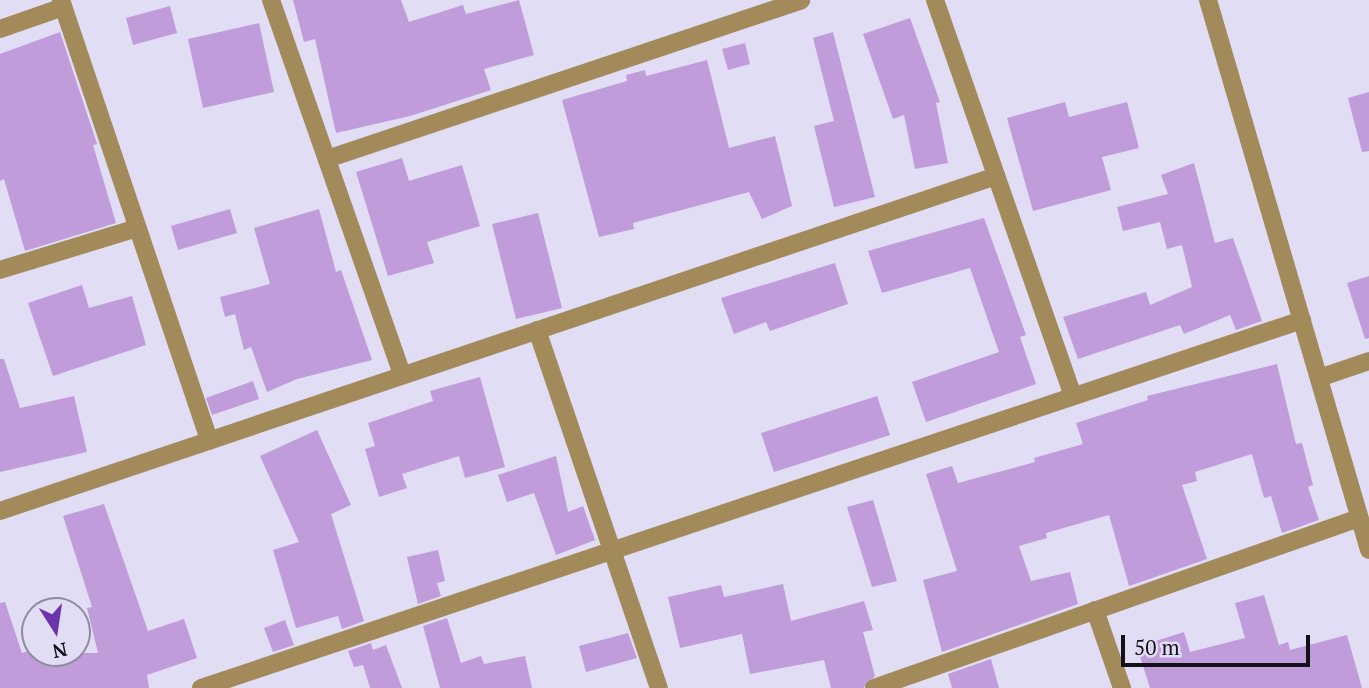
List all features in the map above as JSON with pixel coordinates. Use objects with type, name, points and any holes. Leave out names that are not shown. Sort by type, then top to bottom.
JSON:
[{"type":"street","points":[[271,0],[402,375]]},
{"type":"street","points":[[327,159],[801,0]]},
{"type":"street","points":[[935,0],[1072,394]]},
{"type":"street","points":[[1208,0],[1369,550]]},
{"type":"street","points":[[0,29],[62,4],[209,441]]},
{"type":"street","points":[[0,511],[996,176]]},
{"type":"street","points":[[0,270],[138,228]]},
{"type":"street","points":[[201,688],[1072,394],[1302,320]]},
{"type":"street","points":[[537,330],[659,688]]},
{"type":"street","points":[[1319,378],[1369,361]]},
{"type":"street","points":[[874,688],[922,680],[1095,610],[1359,518]]},
{"type":"street","points":[[1095,610],[1122,688]]},
{"type":"building","points":[[293,0],[401,0],[409,22],[463,5],[466,14],[519,0],[534,55],[484,69],[491,90],[410,116],[336,133],[315,39],[304,42]]},
{"type":"building","points":[[170,6],[177,33],[133,45],[126,18]]},
{"type":"building","points":[[910,18],[940,102],[936,103],[948,163],[915,169],[904,115],[893,119],[863,34]]},
{"type":"building","points":[[259,23],[274,92],[203,108],[188,39]]},
{"type":"building","points":[[60,32],[97,144],[93,145],[116,223],[25,251],[4,179],[0,181],[0,54]]},
{"type":"building","points":[[833,32],[875,197],[834,207],[814,126],[834,121],[813,38]]},
{"type":"building","points":[[745,43],[750,64],[728,70],[722,49]]},
{"type":"building","points":[[707,60],[729,148],[775,136],[792,206],[762,219],[749,192],[633,223],[634,229],[599,237],[562,100],[627,81],[626,75],[645,70],[646,76]]},
{"type":"building","points":[[1369,92],[1369,151],[1362,152],[1348,98]]},
{"type":"building","points":[[1065,102],[1069,117],[1127,102],[1139,148],[1102,157],[1111,190],[1033,211],[1007,118]]},
{"type":"building","points":[[402,158],[409,181],[462,165],[480,226],[427,242],[434,263],[388,276],[356,172]]},
{"type":"building","points":[[1194,163],[1215,243],[1233,238],[1262,321],[1236,330],[1230,315],[1184,334],[1180,325],[1078,359],[1063,317],[1146,292],[1150,305],[1192,287],[1182,245],[1167,249],[1160,222],[1123,231],[1117,207],[1168,194],[1161,175]]},
{"type":"building","points":[[230,209],[237,233],[178,250],[171,226]]},
{"type":"building","points":[[319,209],[336,272],[341,270],[372,360],[297,379],[267,392],[251,347],[244,350],[235,314],[225,317],[220,297],[270,284],[254,228]]},
{"type":"building","points":[[538,213],[562,308],[516,319],[492,224]]},
{"type":"building","points":[[984,218],[1026,335],[1020,337],[1036,384],[926,422],[912,382],[999,352],[970,268],[882,293],[868,251]]},
{"type":"building","points":[[835,263],[848,304],[770,331],[766,322],[734,334],[721,298]]},
{"type":"building","points":[[1369,276],[1369,338],[1365,339],[1347,283]]},
{"type":"building","points":[[82,285],[89,308],[132,296],[146,345],[53,376],[28,303]]},
{"type":"building","points":[[0,359],[4,359],[20,408],[74,396],[87,452],[0,472]]},
{"type":"building","points":[[1277,364],[1296,444],[1302,443],[1313,485],[1308,487],[1319,520],[1282,533],[1271,496],[1264,498],[1252,454],[1195,472],[1197,481],[1182,485],[1207,559],[1129,586],[1109,515],[1046,533],[1047,538],[1019,546],[1031,581],[1070,572],[1078,604],[942,652],[923,580],[957,571],[926,474],[952,466],[958,483],[1035,462],[1034,458],[1083,444],[1076,423],[1148,400],[1147,396]]},
{"type":"building","points":[[480,377],[505,467],[465,478],[459,456],[402,474],[407,488],[379,497],[365,449],[375,446],[368,423],[433,401],[430,391]]},
{"type":"building","points":[[253,381],[259,399],[212,415],[206,398]]},
{"type":"building","points":[[877,396],[890,435],[774,472],[761,433]]},
{"type":"building","points":[[317,430],[351,505],[331,514],[364,621],[342,629],[338,616],[296,628],[273,550],[299,542],[260,456]]},
{"type":"building","points":[[556,456],[568,512],[583,506],[595,540],[556,555],[534,493],[507,502],[498,475]]},
{"type":"building","points":[[873,500],[897,581],[872,587],[847,507]]},
{"type":"building","points":[[104,504],[148,631],[184,619],[197,658],[147,675],[149,688],[0,688],[0,603],[5,602],[21,650],[21,667],[91,667],[91,653],[98,653],[91,624],[91,597],[63,516]]},
{"type":"building","points":[[438,550],[445,581],[437,583],[441,596],[418,604],[407,557]]},
{"type":"building","points":[[783,584],[791,621],[864,601],[873,630],[863,632],[875,676],[863,688],[831,688],[824,660],[750,674],[742,634],[680,648],[668,597],[721,585],[724,597]]},
{"type":"building","points":[[1264,595],[1279,645],[1288,642],[1290,650],[1347,635],[1362,688],[1150,688],[1137,647],[1184,632],[1190,652],[1245,638],[1235,603]]},
{"type":"building","points":[[447,618],[461,663],[481,656],[484,664],[525,656],[532,688],[440,688],[423,626]]},
{"type":"building","points":[[285,620],[294,645],[273,652],[264,628]]},
{"type":"building","points":[[628,633],[637,658],[586,672],[579,646]]},
{"type":"building","points":[[371,643],[373,650],[386,645],[402,688],[370,688],[363,665],[354,667],[348,651]]},
{"type":"building","points":[[991,659],[999,688],[952,688],[948,674]]}]
